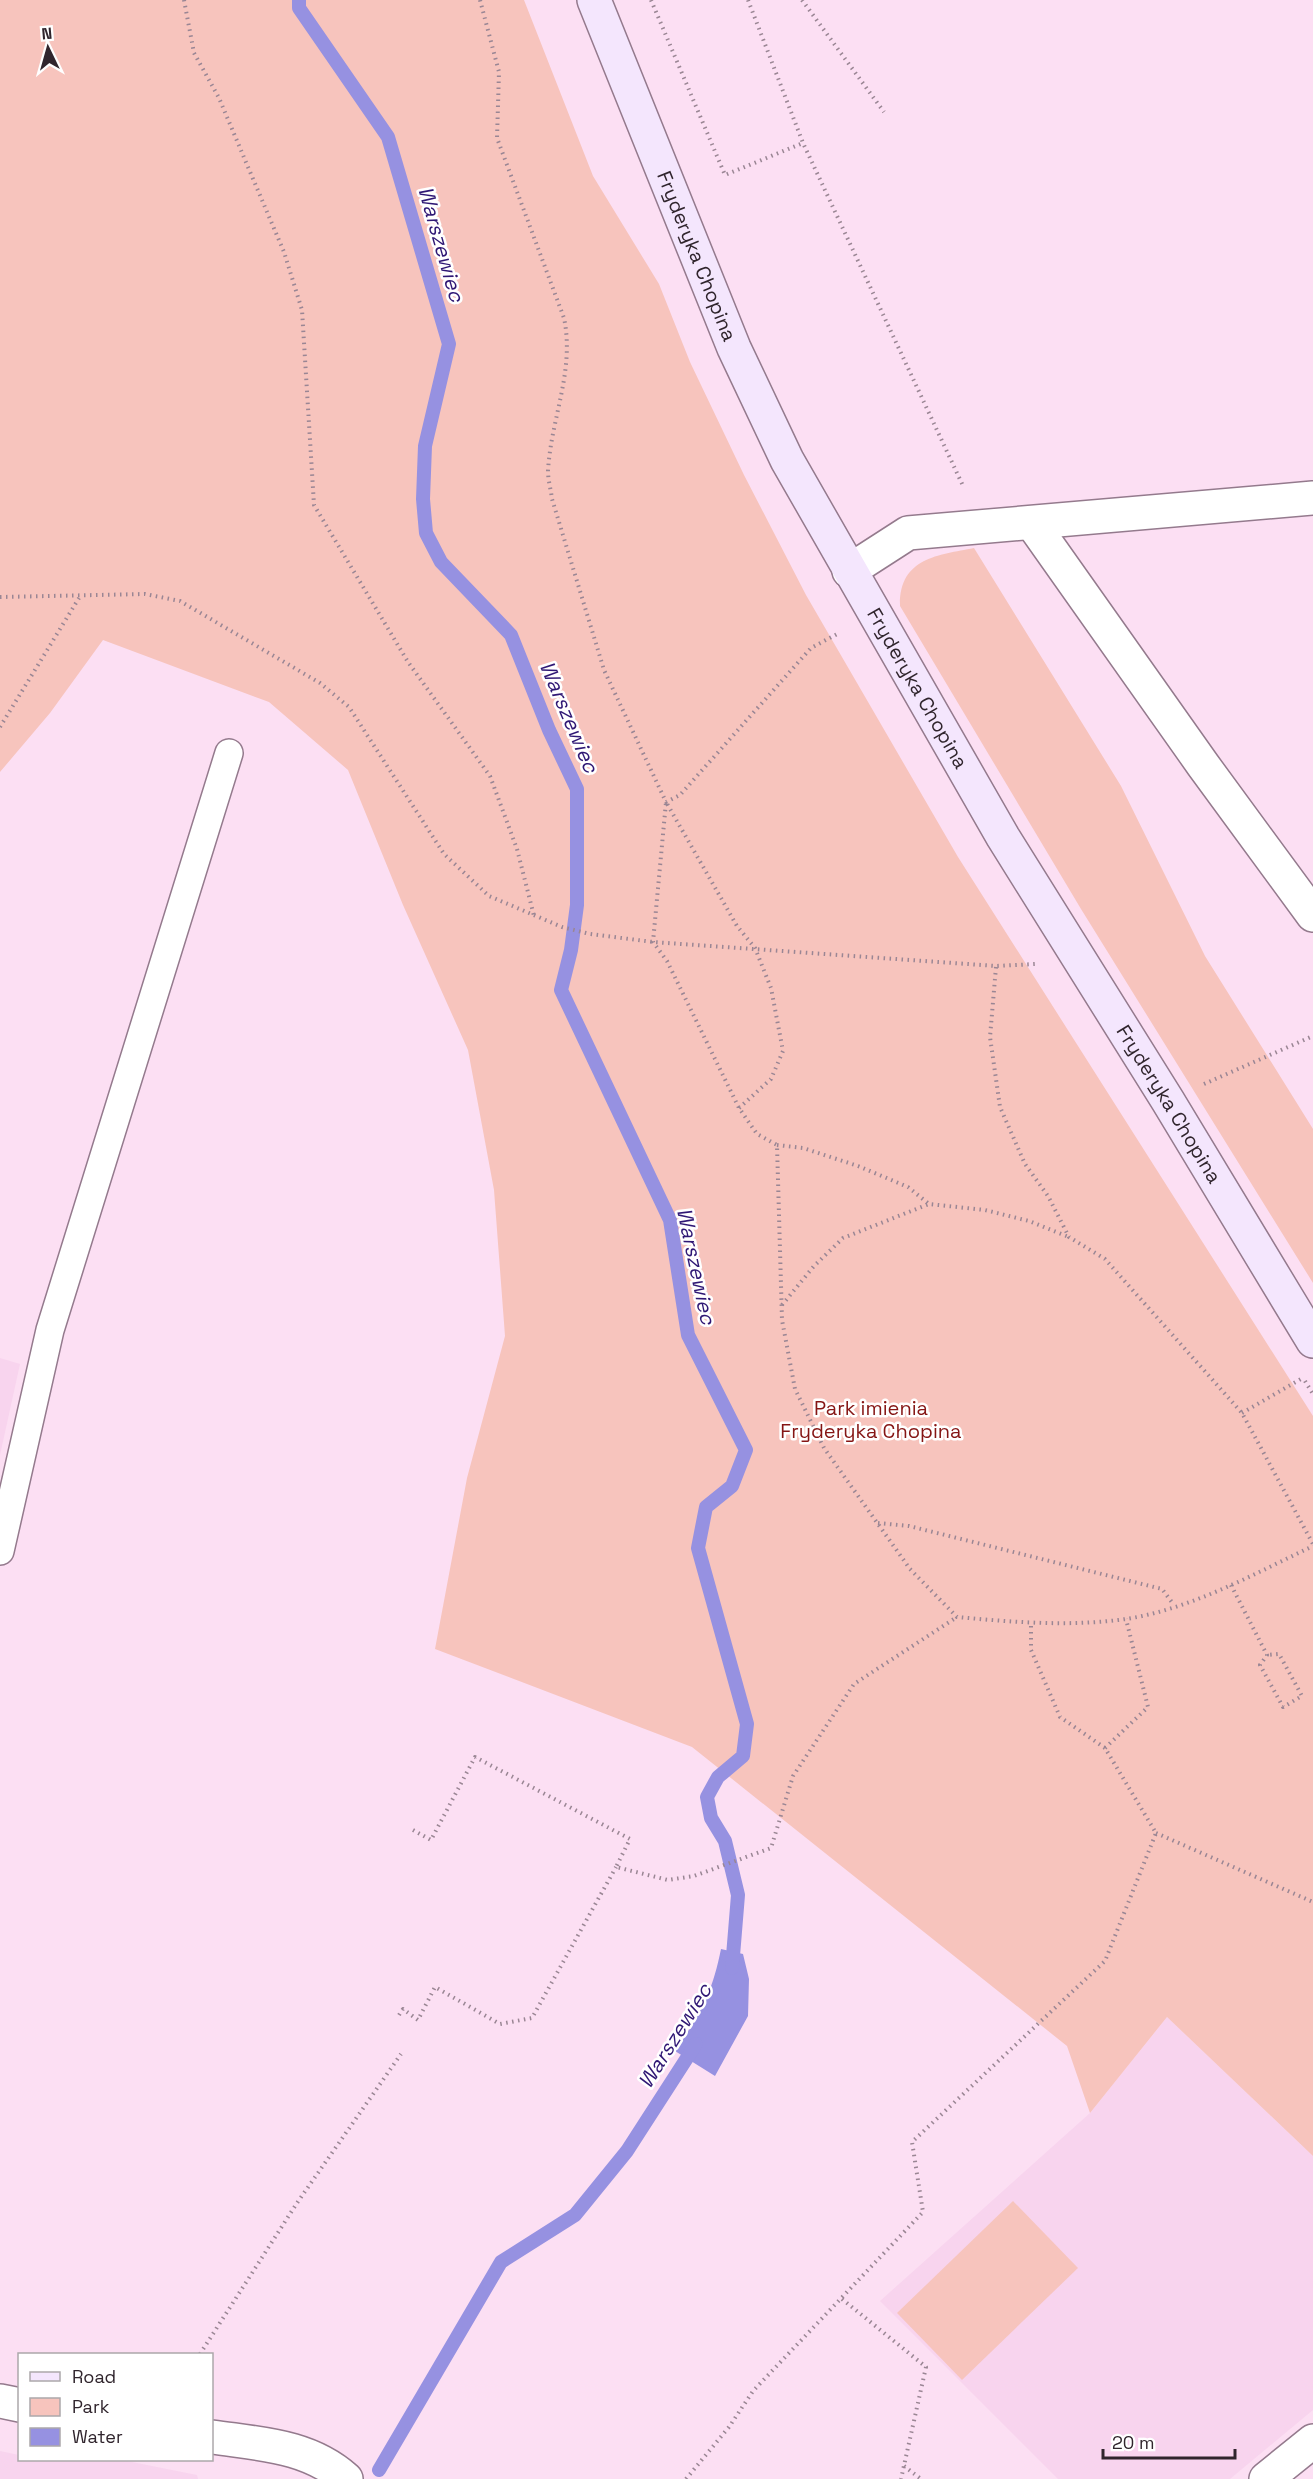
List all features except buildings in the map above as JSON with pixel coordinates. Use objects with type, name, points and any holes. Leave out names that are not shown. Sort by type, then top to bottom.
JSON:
[{"type":"street","name":"Fryderyka Chopina","points":[[594,0],[734,348],[787,460],[1003,837],[1168,1101],[1305,1354]]},
{"type":"street","points":[[849,571],[908,534],[1313,498]]},
{"type":"street","points":[[1032,523],[1196,755],[1313,915]]},
{"type":"street","points":[[0,2402],[18,2405]]},
{"type":"street","points":[[213,2437],[301,2451],[332,2467],[345,2479]]},
{"type":"street","points":[[1266,2479],[1313,2441]]},
{"type":"lane","points":[[0,1551],[50,1330],[229,753]]},
{"type":"path","points":[[184,0],[194,53],[219,98],[284,252],[302,310],[314,505],[408,662],[490,776],[517,849],[534,917]]},
{"type":"path","points":[[480,0],[499,72],[497,138],[564,318],[568,339],[567,370],[548,472],[552,499],[604,669],[666,802],[737,926],[755,948],[771,988],[783,1051],[771,1079],[739,1108]]},
{"type":"path","points":[[651,0],[725,175],[803,142]]},
{"type":"path","points":[[748,0],[803,142],[982,527]]},
{"type":"path","points":[[802,0],[885,112]]},
{"type":"path","points":[[0,597],[145,594],[180,601],[320,682],[349,707],[444,854],[489,896],[562,927],[590,934],[653,942],[996,966],[1046,963]]},
{"type":"path","points":[[0,727],[79,597]]},
{"type":"path","points":[[666,802],[680,795],[811,648],[835,634]]},
{"type":"path","points":[[666,802],[653,942],[668,961],[739,1108],[757,1134],[777,1145],[803,1148],[858,1166],[908,1187],[929,1204]]},
{"type":"path","points":[[996,966],[990,1037],[1000,1107],[1025,1164],[1048,1196],[1070,1237]]},
{"type":"path","points":[[1168,1101],[1246,1063],[1313,1036]]},
{"type":"path","points":[[777,1145],[782,1305],[795,1389],[824,1448],[910,1569],[957,1617]]},
{"type":"path","points":[[616,1867],[668,1880],[694,1876],[771,1848],[794,1776],[854,1684],[957,1617],[1031,1623],[1126,1618],[1174,1605],[1231,1585],[1313,1545],[1242,1413],[1105,1259],[1070,1237],[1029,1221],[985,1210],[929,1204],[843,1238],[814,1266],[782,1305]]},
{"type":"path","points":[[1305,1354],[1313,1394]]},
{"type":"path","points":[[1242,1413],[1296,1383]]},
{"type":"path","points":[[878,1523],[909,1526],[1162,1589],[1174,1605]]},
{"type":"path","points":[[1231,1585],[1267,1655]]},
{"type":"path","points":[[1105,1748],[1148,1707],[1126,1618]]},
{"type":"path","points":[[1031,1623],[1031,1650],[1060,1718],[1105,1748],[1156,1833],[1313,1902]]},
{"type":"path","points":[[1279,1654],[1302,1696],[1283,1707],[1260,1665],[1267,1655],[1279,1654]]},
{"type":"path","points":[[399,2015],[403,2009],[418,2020],[435,1987],[500,2024],[532,2018],[630,1839],[475,1757],[431,1840],[413,1830]]},
{"type":"path","points":[[686,2479],[729,2427],[753,2391],[923,2212],[912,2142],[1105,1961],[1156,1833]]},
{"type":"path","points":[[201,2353],[297,2203],[401,2054]]},
{"type":"path","points":[[842,2299],[926,2367],[901,2479]]},
{"type":"path","points":[[904,2466],[921,2479]]},
{"type":"shaded area","points":[[0,1358],[20,1364],[0,1455]]},
{"type":"shaded area","points":[[1167,2017],[1313,2156],[1313,2410],[1230,2479],[1058,2479],[880,2301],[1090,2113]]},
{"type":"shaded area","points":[[0,2451],[18,2455],[18,2461],[127,2461],[197,2475],[198,2479],[0,2479]]},
{"type":"green space","name":"Park imienia Fryderyka Chopina","points":[[0,0],[524,0],[593,176],[659,284],[690,362],[744,475],[806,595],[958,857],[1313,1416],[1313,2156],[1167,2017],[1090,2113],[1067,2046],[692,1747],[435,1649],[467,1478],[505,1336],[494,1190],[468,1050],[403,905],[348,770],[269,702],[103,640],[50,713],[0,772]]},
{"type":"green space","points":[[974,548],[1121,786],[1205,956],[1313,1129],[1313,1283],[1081,909],[900,606],[901,590],[913,568],[947,553]]},
{"type":"green space","points":[[1013,2201],[1078,2268],[962,2380],[897,2313]]},
{"type":"water","points":[[721,1949],[743,1954],[749,1979],[748,2016],[715,2076],[675,2051],[704,2003],[714,1979]]},
{"type":"waterway","name":"Warszewiec","points":[[299,0],[299,8],[388,137],[449,344],[425,446],[423,499],[426,533],[441,562],[511,635],[549,730],[577,789],[577,905],[571,950],[561,990],[670,1220],[688,1335],[746,1450],[732,1486],[706,1507],[698,1548],[747,1724],[743,1756],[718,1777],[707,1797],[711,1818],[725,1841],[738,1895],[732,1968]]},
{"type":"waterway","name":"Warszewiec","points":[[379,2470],[501,2262],[575,2215],[627,2151],[696,2044]]}]
